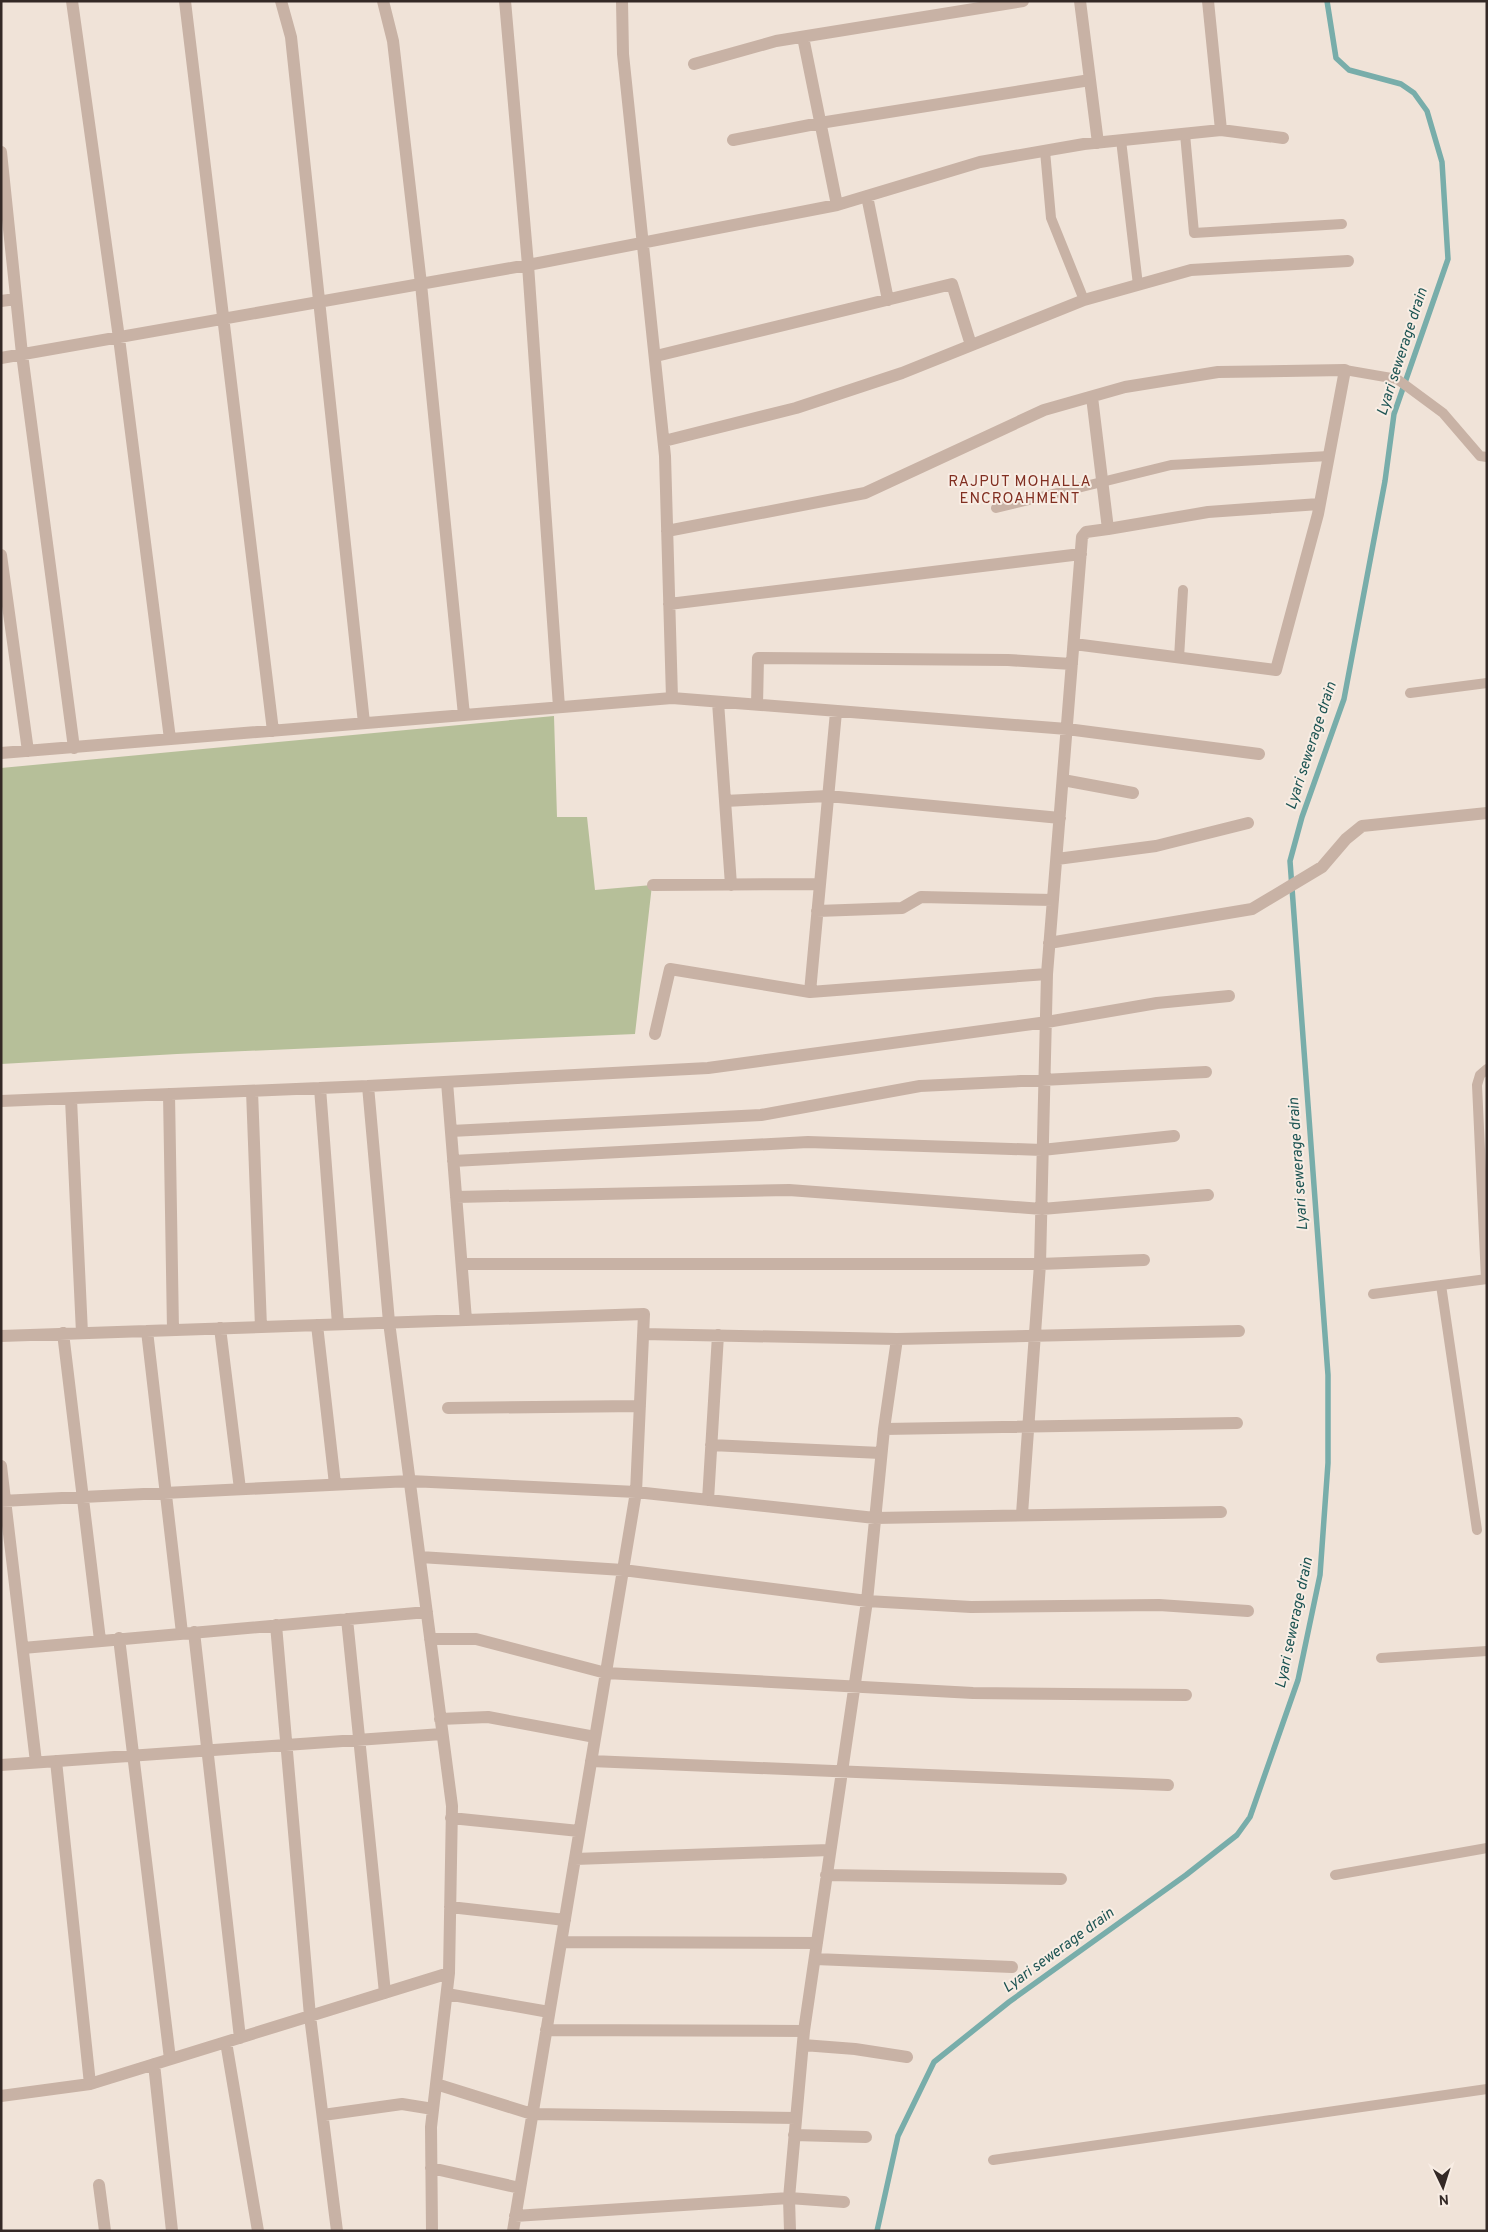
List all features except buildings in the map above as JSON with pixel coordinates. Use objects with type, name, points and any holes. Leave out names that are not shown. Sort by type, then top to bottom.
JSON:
[{"type":"street","points":[[72,1],[119,338],[170,739]]},
{"type":"street","points":[[185,1],[273,731]]},
{"type":"street","points":[[281,1],[291,37],[364,723]]},
{"type":"street","points":[[383,1],[393,42],[421,284],[464,715]]},
{"type":"street","points":[[505,1],[528,265],[559,707]]},
{"type":"street","points":[[622,1],[623,54],[664,441],[672,698]]},
{"type":"street","points":[[694,64],[776,41],[994,4],[1023,1]]},
{"type":"street","points":[[1080,1],[1098,143]]},
{"type":"street","points":[[1208,1],[1221,130]]},
{"type":"street","points":[[802,37],[837,205]]},
{"type":"street","points":[[733,140],[820,123],[1090,80]]},
{"type":"street","points":[[1,358],[528,265],[837,205],[980,162],[1098,143],[1221,130],[1283,138]]},
{"type":"street","points":[[1,152],[5,230],[16,299],[74,748]]},
{"type":"street","points":[[867,196],[888,300]]},
{"type":"street","points":[[664,441],[796,408],[902,372],[1084,300],[1191,270],[1348,261]]},
{"type":"street","points":[[656,356],[952,284],[971,345]]},
{"type":"street","points":[[1,301],[16,299]]},
{"type":"street","points":[[667,531],[865,493],[1044,410],[1124,388],[1218,372],[1345,370],[1319,504],[1276,670],[1074,644]]},
{"type":"street","points":[[1092,397],[1104,481],[1108,529]]},
{"type":"street","points":[[1022,1514],[1040,1264],[1042,1150],[1048,1022],[1047,974],[1083,534],[1208,512],[1319,504]]},
{"type":"street","points":[[669,604],[1081,554]]},
{"type":"street","points":[[1,555],[28,751]]},
{"type":"street","points":[[756,705],[758,658],[1008,660],[1072,664]]},
{"type":"street","points":[[1,753],[672,698],[1066,729],[1259,754]]},
{"type":"street","points":[[718,702],[731,885]]},
{"type":"street","points":[[810,992],[836,712]]},
{"type":"street","points":[[1063,780],[1133,793]]},
{"type":"street","points":[[725,801],[828,796],[1060,818]]},
{"type":"street","points":[[1049,943],[1252,909],[1322,867],[1346,839],[1362,826],[1487,812]]},
{"type":"street","points":[[1057,859],[1156,846],[1248,823]]},
{"type":"street","points":[[653,886],[820,884]]},
{"type":"street","points":[[818,911],[902,908],[921,897],[1053,900]]},
{"type":"street","points":[[655,1034],[670,969],[810,992],[1047,974]]},
{"type":"street","points":[[1,1101],[368,1086],[708,1068],[1048,1022],[1157,1003],[1229,996]]},
{"type":"street","points":[[451,1131],[761,1115],[920,1086],[1206,1072]]},
{"type":"street","points":[[447,1082],[466,1320]]},
{"type":"street","points":[[368,1086],[390,1322],[452,1818],[449,1973],[433,2109],[431,2168],[432,2231]]},
{"type":"street","points":[[320,1088],[338,1324]]},
{"type":"street","points":[[252,1091],[260,1327]]},
{"type":"street","points":[[169,1094],[173,1330]]},
{"type":"street","points":[[71,1098],[82,1333]]},
{"type":"street","points":[[453,1161],[808,1142],[1042,1150],[1174,1136]]},
{"type":"street","points":[[456,1198],[789,1190],[1042,1209],[1208,1195]]},
{"type":"street","points":[[462,1264],[1040,1264],[1144,1260]]},
{"type":"street","points":[[1,1336],[644,1314],[636,1492],[513,2231]]},
{"type":"street","points":[[317,1325],[335,1484]]},
{"type":"street","points":[[220,1328],[240,1489]]},
{"type":"street","points":[[148,1331],[166,1493],[208,1750],[240,2038]]},
{"type":"street","points":[[643,1334],[897,1339],[1239,1331]]},
{"type":"street","points":[[63,1333],[100,1640]]},
{"type":"street","points":[[708,1500],[718,1335]]},
{"type":"street","points":[[790,2231],[788,2198],[804,2031],[867,1600],[881,1452],[897,1339]]},
{"type":"street","points":[[448,1408],[640,1406]]},
{"type":"street","points":[[884,1428],[1237,1423]]},
{"type":"street","points":[[711,1445],[881,1452]]},
{"type":"street","points":[[1,1466],[36,1762]]},
{"type":"street","points":[[4,1501],[410,1481],[636,1492],[875,1518],[1221,1512]]},
{"type":"street","points":[[420,1557],[623,1570],[867,1600],[971,1607],[1159,1605],[1248,1611]]},
{"type":"street","points":[[23,1648],[427,1612]]},
{"type":"street","points":[[347,1619],[385,1993]]},
{"type":"street","points":[[276,1625],[284,1745],[310,2016],[337,2231]]},
{"type":"street","points":[[119,1638],[170,2059]]},
{"type":"street","points":[[430,1639],[476,1639],[606,1673],[973,1693],[1186,1695]]},
{"type":"street","points":[[440,1719],[488,1716],[595,1737]]},
{"type":"street","points":[[1,1765],[442,1734]]},
{"type":"street","points":[[56,1761],[90,2084]]},
{"type":"street","points":[[591,1761],[1168,1785]]},
{"type":"street","points":[[452,1818],[579,1830]]},
{"type":"street","points":[[575,1859],[829,1850]]},
{"type":"street","points":[[826,1875],[1061,1879]]},
{"type":"street","points":[[450,1907],[565,1920]]},
{"type":"street","points":[[561,1942],[817,1943]]},
{"type":"street","points":[[815,1959],[1012,1967]]},
{"type":"street","points":[[1,2096],[90,2084],[449,1973]]},
{"type":"street","points":[[447,1994],[549,2012]]},
{"type":"street","points":[[546,2030],[804,2031]]},
{"type":"street","points":[[226,2042],[258,2231]]},
{"type":"street","points":[[804,2045],[855,2049],[907,2057]]},
{"type":"street","points":[[154,2064],[172,2231]]},
{"type":"street","points":[[436,2084],[532,2114],[796,2118]]},
{"type":"street","points":[[323,2115],[402,2104],[433,2109]]},
{"type":"street","points":[[794,2135],[866,2137]]},
{"type":"street","points":[[431,2168],[520,2188]]},
{"type":"street","points":[[99,2185],[105,2231]]},
{"type":"street","points":[[516,2216],[788,2198],[844,2202]]},
{"type":"lane","points":[[1185,134],[1194,233],[1342,224]]},
{"type":"lane","points":[[1121,140],[1138,285]]},
{"type":"lane","points":[[1045,151],[1051,218],[1084,300]]},
{"type":"lane","points":[[1345,370],[1397,379],[1443,413],[1480,456],[1487,457]]},
{"type":"lane","points":[[996,508],[1171,465],[1329,456]]},
{"type":"lane","points":[[1179,658],[1183,590]]},
{"type":"lane","points":[[1410,693],[1487,683]]},
{"type":"lane","points":[[1373,1294],[1486,1279],[1477,1085],[1480,1075],[1487,1069]]},
{"type":"lane","points":[[1441,1285],[1477,1530]]},
{"type":"lane","points":[[1381,1658],[1487,1650]]},
{"type":"lane","points":[[1335,1875],[1487,1848]]},
{"type":"lane","points":[[993,2160],[1487,2089]]},
{"type":"green space","points":[[554,716],[557,817],[587,817],[595,890],[652,885],[635,1034],[177,1054],[1,1064],[1,768]]},
{"type":"waterway","name":"Lyari sewerage drain","points":[[877,2231],[898,2136],[934,2062],[1009,2002],[1186,1875],[1237,1835],[1250,1817],[1298,1680],[1320,1575],[1328,1463],[1328,1375],[1290,861],[1302,817],[1344,699],[1385,481],[1394,414],[1448,259],[1442,162],[1427,111],[1414,93],[1401,84],[1349,70],[1336,58],[1327,1]]},
{"type":"district","name":"RAJPUT MOHALLA ENCROAHMENT","points":[[1020,490]]}]
